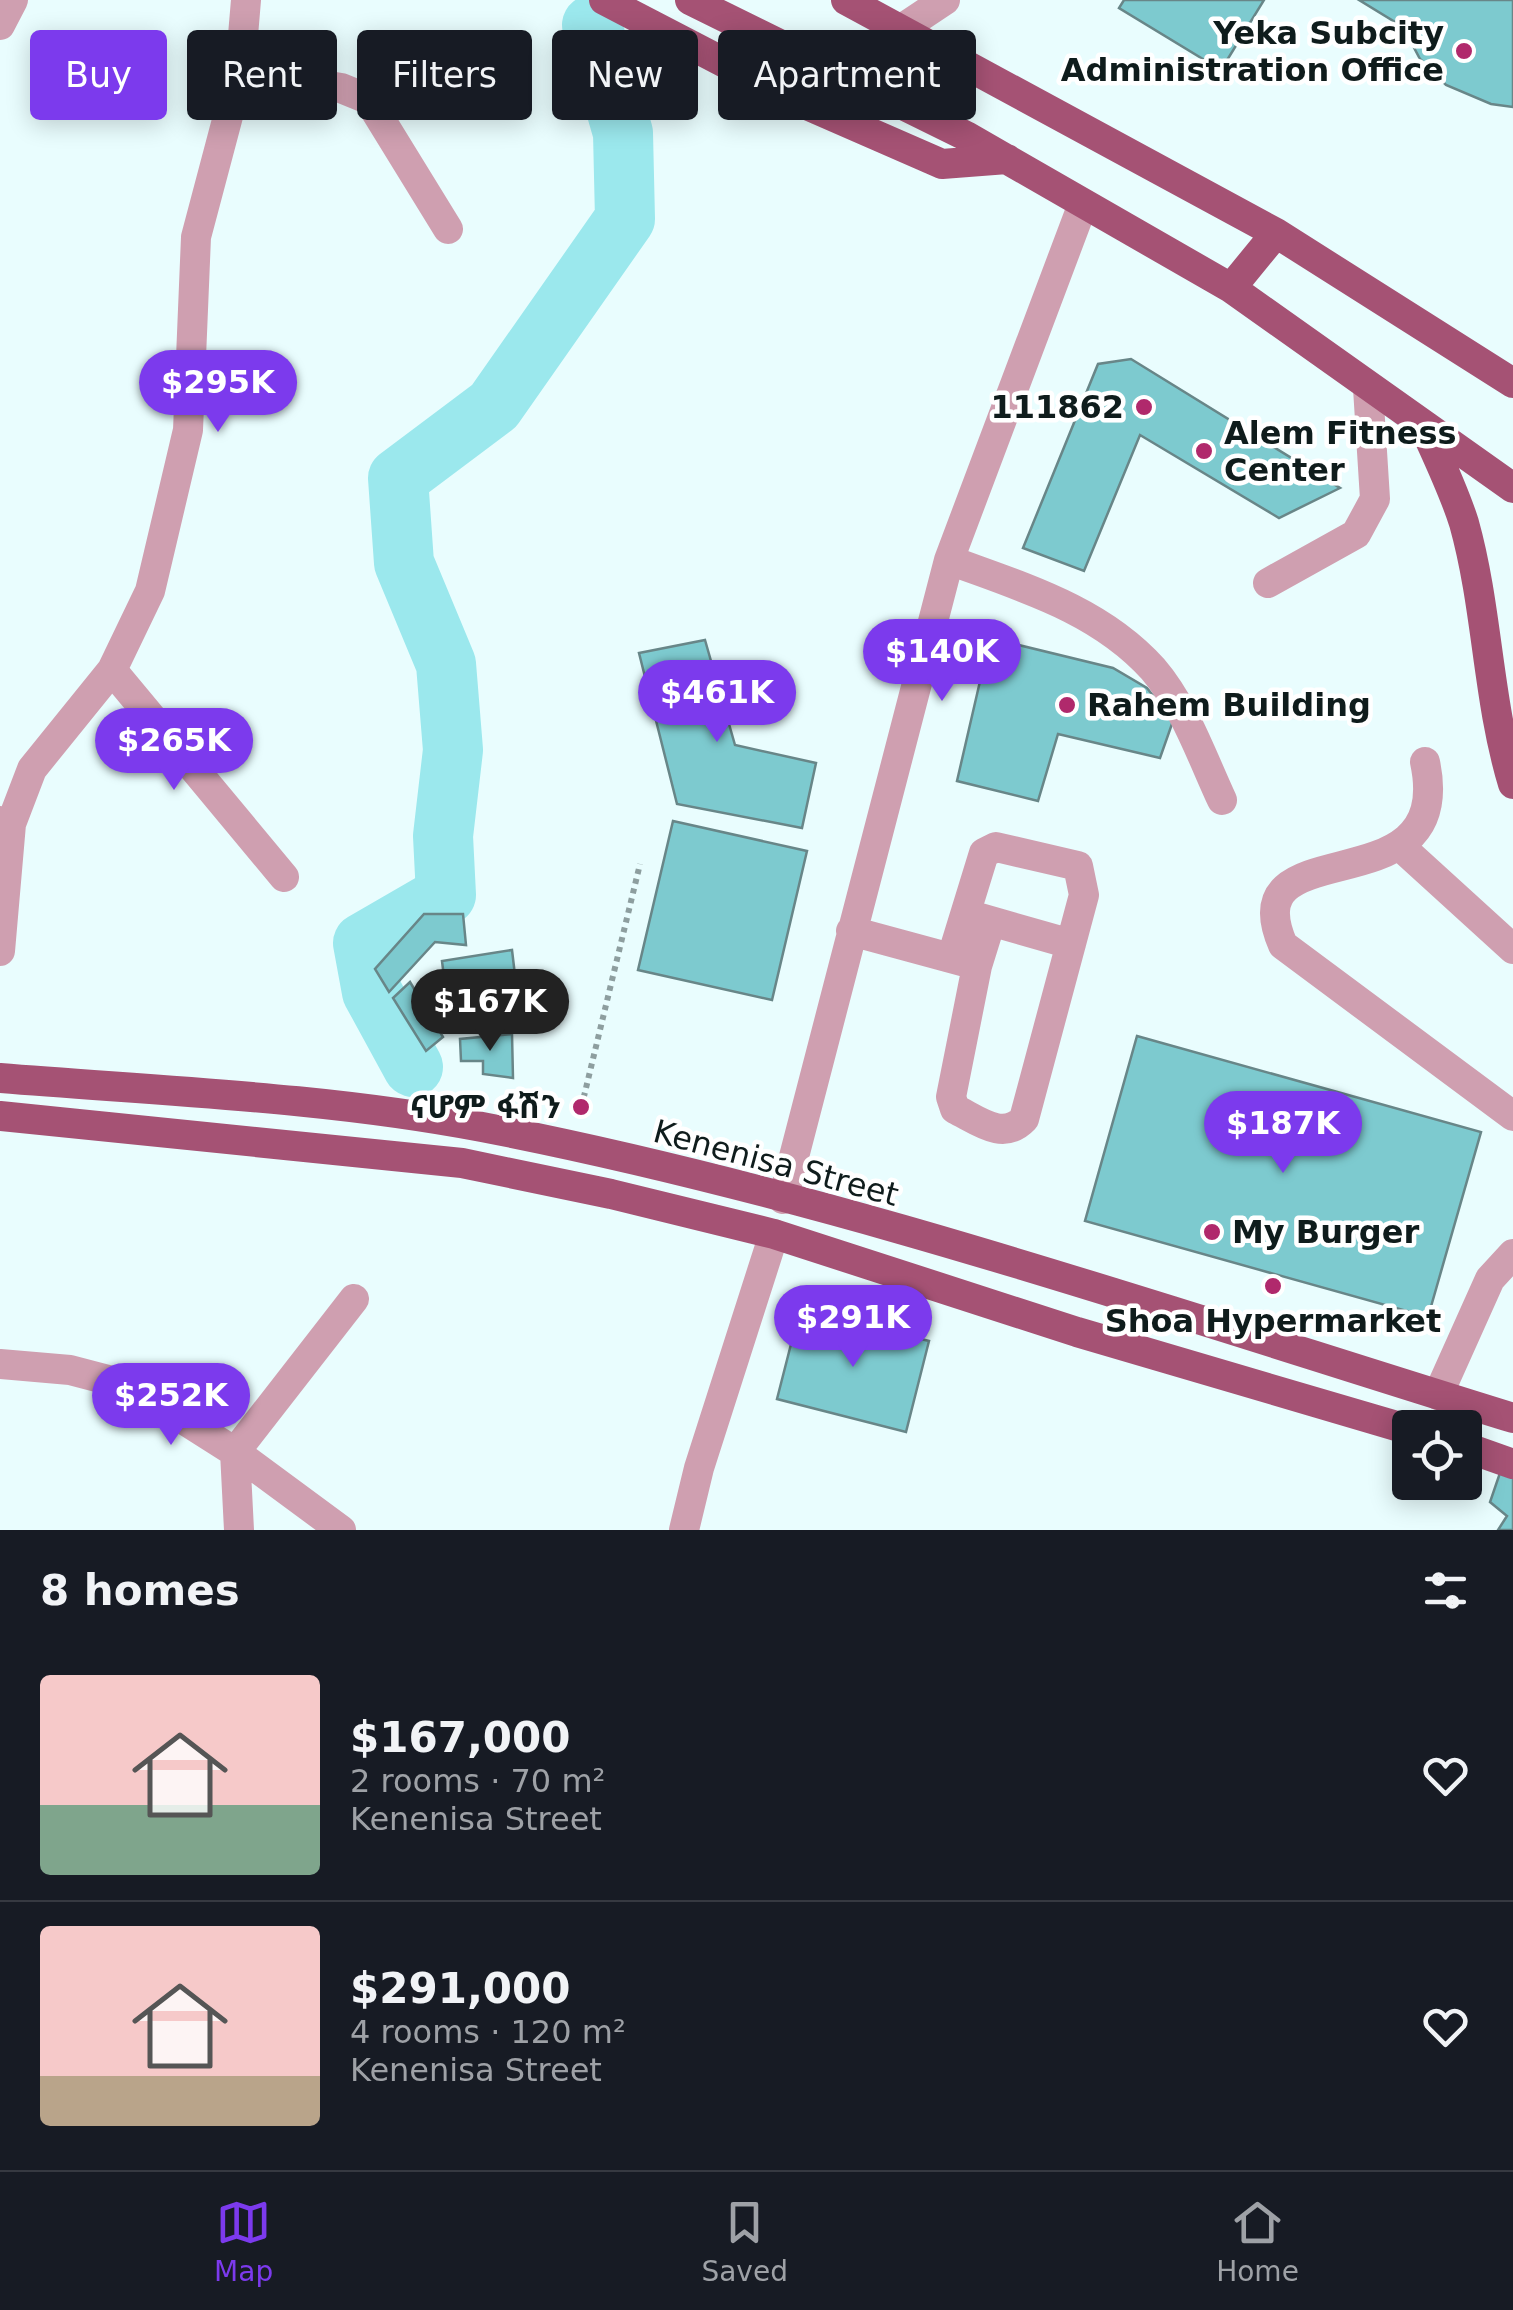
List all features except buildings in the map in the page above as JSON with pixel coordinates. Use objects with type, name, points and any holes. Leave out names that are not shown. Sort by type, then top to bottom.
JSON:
[{"type":"main road","points":[[604,0],[800,102],[942,164],[1006,160]]},
{"type":"main road","points":[[690,0],[1006,160],[1231,288],[1513,488]]},
{"type":"main road","points":[[846,0],[1276,233],[1513,383]]},
{"type":"main road","points":[[1231,288],[1276,233]]},
{"type":"main road","points":[[1425,429],[1463,522],[1483,620],[1496,728],[1513,784]]},
{"type":"main road","name":"Kenenisa Street","points":[[0,1078],[362,1112],[479,1127],[572,1147],[783,1199],[1161,1306],[1513,1418]]},
{"type":"main road","points":[[0,1116],[462,1163],[774,1234],[1077,1332],[1392,1425]]},
{"type":"main road","points":[[1482,1453],[1513,1464]]},
{"type":"street","points":[[0,25],[13,0]]},
{"type":"street","points":[[243,30],[246,0]]},
{"type":"street","points":[[903,28],[945,0]]},
{"type":"street","points":[[337,87],[368,99],[448,229]]},
{"type":"street","points":[[0,951],[5,822],[32,769],[112,670],[150,592],[188,430],[196,237],[227,120]]},
{"type":"street","points":[[783,1199],[950,560],[1083,204]]},
{"type":"street","points":[[1268,583],[1356,534],[1375,498],[1368,388]]},
{"type":"street","points":[[950,560],[1071,606],[1120,638],[1154,671],[1222,800]]},
{"type":"street","points":[[112,670],[284,876]]},
{"type":"street","points":[[1425,762],[1430,788],[1422,822],[1401,847],[1369,861],[1296,879],[1278,895],[1273,921],[1284,945],[1513,1116]]},
{"type":"street","points":[[996,847],[1078,866],[1084,895],[1024,1118],[1015,1129],[1002,1131],[956,1109],[950,1097],[964,962],[978,918],[984,853],[996,847]]},
{"type":"street","points":[[1401,847],[1513,950]]},
{"type":"street","points":[[978,918],[1071,944]]},
{"type":"street","points":[[851,931],[964,962]]},
{"type":"street","points":[[684,1530],[774,1234]]},
{"type":"street","points":[[1438,1395],[1490,1278],[1513,1254]]},
{"type":"street","points":[[239,1530],[235,1452],[354,1299]]},
{"type":"street","points":[[0,1364],[70,1370],[131,1386],[235,1452],[341,1530]]},
{"type":"path","points":[[572,1147],[640,864]]},
{"type":"waterway","points":[[413,1067],[372,992],[363,943],[446,895],[443,836],[453,750],[446,664],[404,563],[398,478],[494,406],[625,219],[623,133],[592,25]]},
{"type":"place","name":"Yeka Subcity Administration Office","points":[[1464,51]]},
{"type":"place","name":"111862","points":[[1144,407]]},
{"type":"place","name":"Alem Fitness Center","points":[[1204,451]]},
{"type":"place","name":"Rahem Building","points":[[1067,705]]},
{"type":"place","name":"ናሆም ፋሽን","points":[[581,1107]]},
{"type":"place","name":"My Burger","points":[[1212,1232]]},
{"type":"place","name":"Shoa Hypermarket","points":[[1273,1286]]}]
